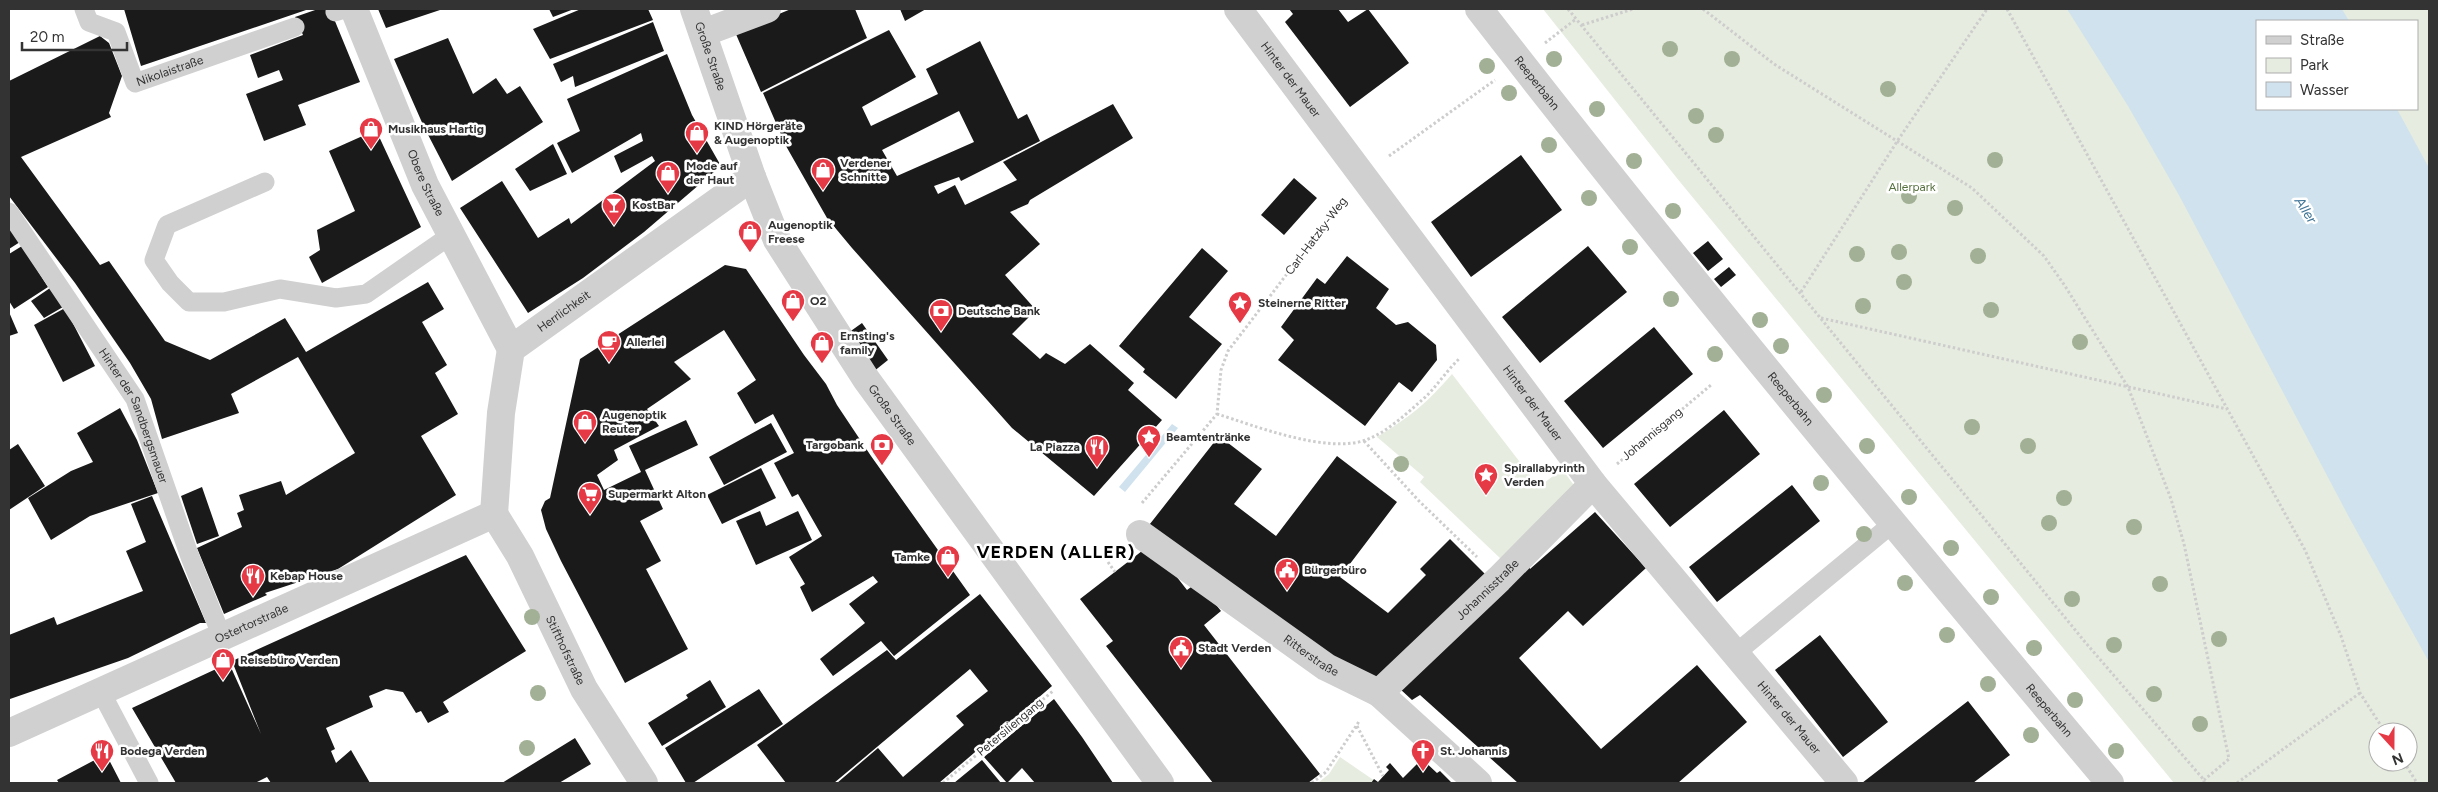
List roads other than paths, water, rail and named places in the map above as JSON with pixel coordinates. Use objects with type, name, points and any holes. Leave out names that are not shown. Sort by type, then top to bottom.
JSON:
[{"type":"street","points":[[698,21],[767,9]]},
{"type":"street","name":"Hinter der Mauer","points":[[1238,9],[1594,484],[1844,783]]},
{"type":"street","name":"Reeperbahn","points":[[1479,9],[1644,220],[1892,524],[2110,783]]},
{"type":"street","name":"Obere Straße","points":[[345,10],[425,185],[511,349]]},
{"type":"street","name":"Große Straße","points":[[698,21],[752,177],[777,240],[866,379],[1076,671],[1160,783]]},
{"type":"street","name":"Herrlichkeit","points":[[511,349],[752,177]]},
{"type":"street","points":[[494,514],[500,413],[511,349]]},
{"type":"street","name":"Johannisstraße","points":[[1379,693],[1594,484]]},
{"type":"street","name":"Ostertorstraße","points":[[9,733],[494,514]]},
{"type":"street","name":"Stifthofstraße","points":[[494,514],[520,556],[584,689],[644,783]]},
{"type":"street","name":"Ritterstraße","points":[[1139,521],[1326,667],[1379,693],[1478,783]]},
{"type":"lane","name":"Nikolaistraße","points":[[84,9],[89,22],[116,32],[136,84],[295,27]]},
{"type":"lane","points":[[265,182],[167,225],[154,260],[170,283],[189,302],[224,302],[280,289],[336,298],[366,294],[451,235]]},
{"type":"lane","name":"Hinter der Sandbergsmauer","points":[[9,212],[135,399],[190,557],[222,637]]},
{"type":"lane","points":[[1736,654],[1892,524]]},
{"type":"lane","points":[[101,692],[149,783]]},
{"type":"water","name":"Aller","points":[[2067,9],[2342,9],[2348,20],[2256,20],[2256,110],[2398,110],[2429,168],[2429,662],[2350,519],[2180,197],[2128,106]]},
{"type":"water","name":"Beamtentränke","points":[[1172,424],[1178,428],[1125,492],[1119,487]]},
{"type":"place","name":"Musikhaus Hartig","points":[[371,150]]},
{"type":"place","name":"KIND Hörgeräte & Augenoptik","points":[[697,154]]},
{"type":"place","name":"Verdener Schnitte","points":[[823,191]]},
{"type":"place","name":"Mode auf der Haut","points":[[668,194]]},
{"type":"place","name":"KostBar","points":[[614,226]]},
{"type":"place","name":"Augenoptik Freese","points":[[750,253]]},
{"type":"place","name":"O2","points":[[793,322]]},
{"type":"place","name":"Steinerne Ritter","points":[[1240,324]]},
{"type":"place","name":"Deutsche Bank","points":[[941,332]]},
{"type":"place","name":"Allerlei","points":[[609,363]]},
{"type":"place","name":"Ernsting's family","points":[[822,364]]},
{"type":"place","name":"Augenoptik Reuter","points":[[585,443]]},
{"type":"place","name":"Beamtentränke","points":[[1149,458]]},
{"type":"place","name":"Targobank","points":[[882,466]]},
{"type":"place","name":"La Piazza","points":[[1097,468]]},
{"type":"place","name":"Spirallabyrinth Verden","points":[[1486,496]]},
{"type":"place","name":"Supermarkt Alton","points":[[590,515]]},
{"type":"place","name":"Tamke","points":[[948,578]]},
{"type":"place","name":"Bürgerbüro","points":[[1287,591]]},
{"type":"place","name":"Kebap House","points":[[253,597]]},
{"type":"place","name":"Stadt Verden","points":[[1181,669]]},
{"type":"place","name":"Reisebüro Verden","points":[[223,681]]},
{"type":"place","name":"Bodega Verden","points":[[102,772]]},
{"type":"place","name":"St. Johannis","points":[[1423,772]]},
{"type":"district","name":"VERDEN (ALLER)","points":[[1056,552]]},
{"type":"park label","name":"Allerpark","points":[[1912,187]]}]
